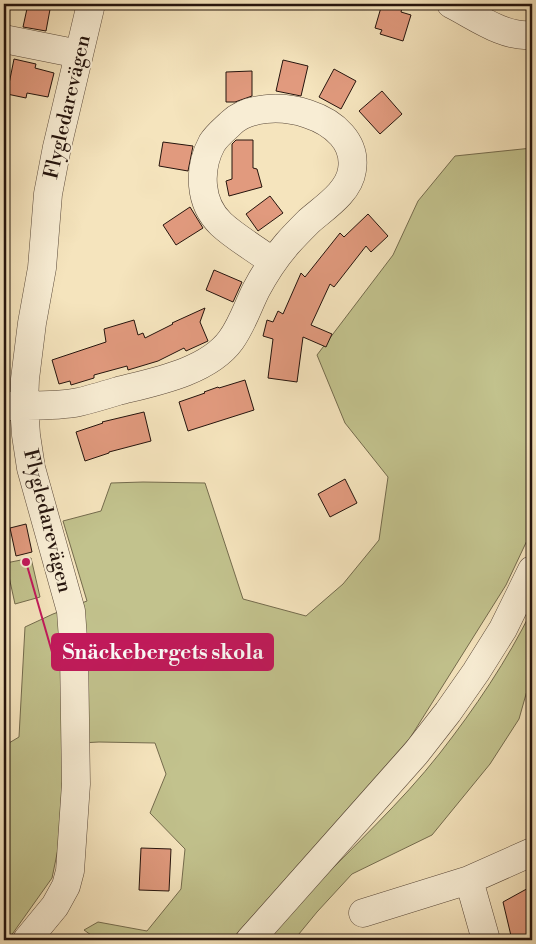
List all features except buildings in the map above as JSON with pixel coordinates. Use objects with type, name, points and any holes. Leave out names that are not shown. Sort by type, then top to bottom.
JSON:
[{"type":"street","name":"Flygledarevägen","points":[[27,940],[55,906],[66,886],[70,871],[76,784],[74,653],[71,611],[31,468],[26,435],[14,406],[25,380],[32,323],[42,268],[48,194],[57,147],[91,4]]},
{"type":"street","points":[[451,4],[498,28],[515,34],[532,35]]},
{"type":"street","points":[[4,39],[80,54]]},
{"type":"street","points":[[14,406],[79,402],[196,368],[220,353],[232,339],[257,288],[273,262],[308,222],[334,200],[347,182],[352,171],[352,156],[348,142],[336,128],[316,117],[286,108],[260,110],[237,118],[212,143],[204,163],[203,183],[206,200],[211,211],[222,224],[273,262]]},
{"type":"street","points":[[250,940],[416,753],[442,720],[476,672],[503,629],[532,570]]},
{"type":"street","points":[[363,913],[469,880],[532,852]]},
{"type":"street","points":[[469,880],[486,940]]},
{"type":"green space","points":[[532,148],[532,530],[506,585],[410,738],[231,940],[98,940],[84,930],[98,922],[147,931],[181,889],[185,849],[150,813],[166,774],[155,743],[99,742],[62,744],[63,774],[58,849],[52,878],[13,933],[4,940],[4,746],[19,737],[25,627],[87,601],[63,521],[101,511],[111,483],[205,483],[243,599],[306,616],[343,584],[379,540],[388,477],[345,423],[317,355],[393,255],[418,201],[455,156]]},
{"type":"green space","points":[[31,558],[40,597],[15,604],[6,563]]},
{"type":"green space","points":[[532,610],[532,673],[519,719],[490,764],[432,835],[352,874],[294,940],[268,940],[310,892],[409,789],[440,753],[490,684]]},
{"type":"place","name":"Snäckebergets skola","points":[[26,562]]}]
